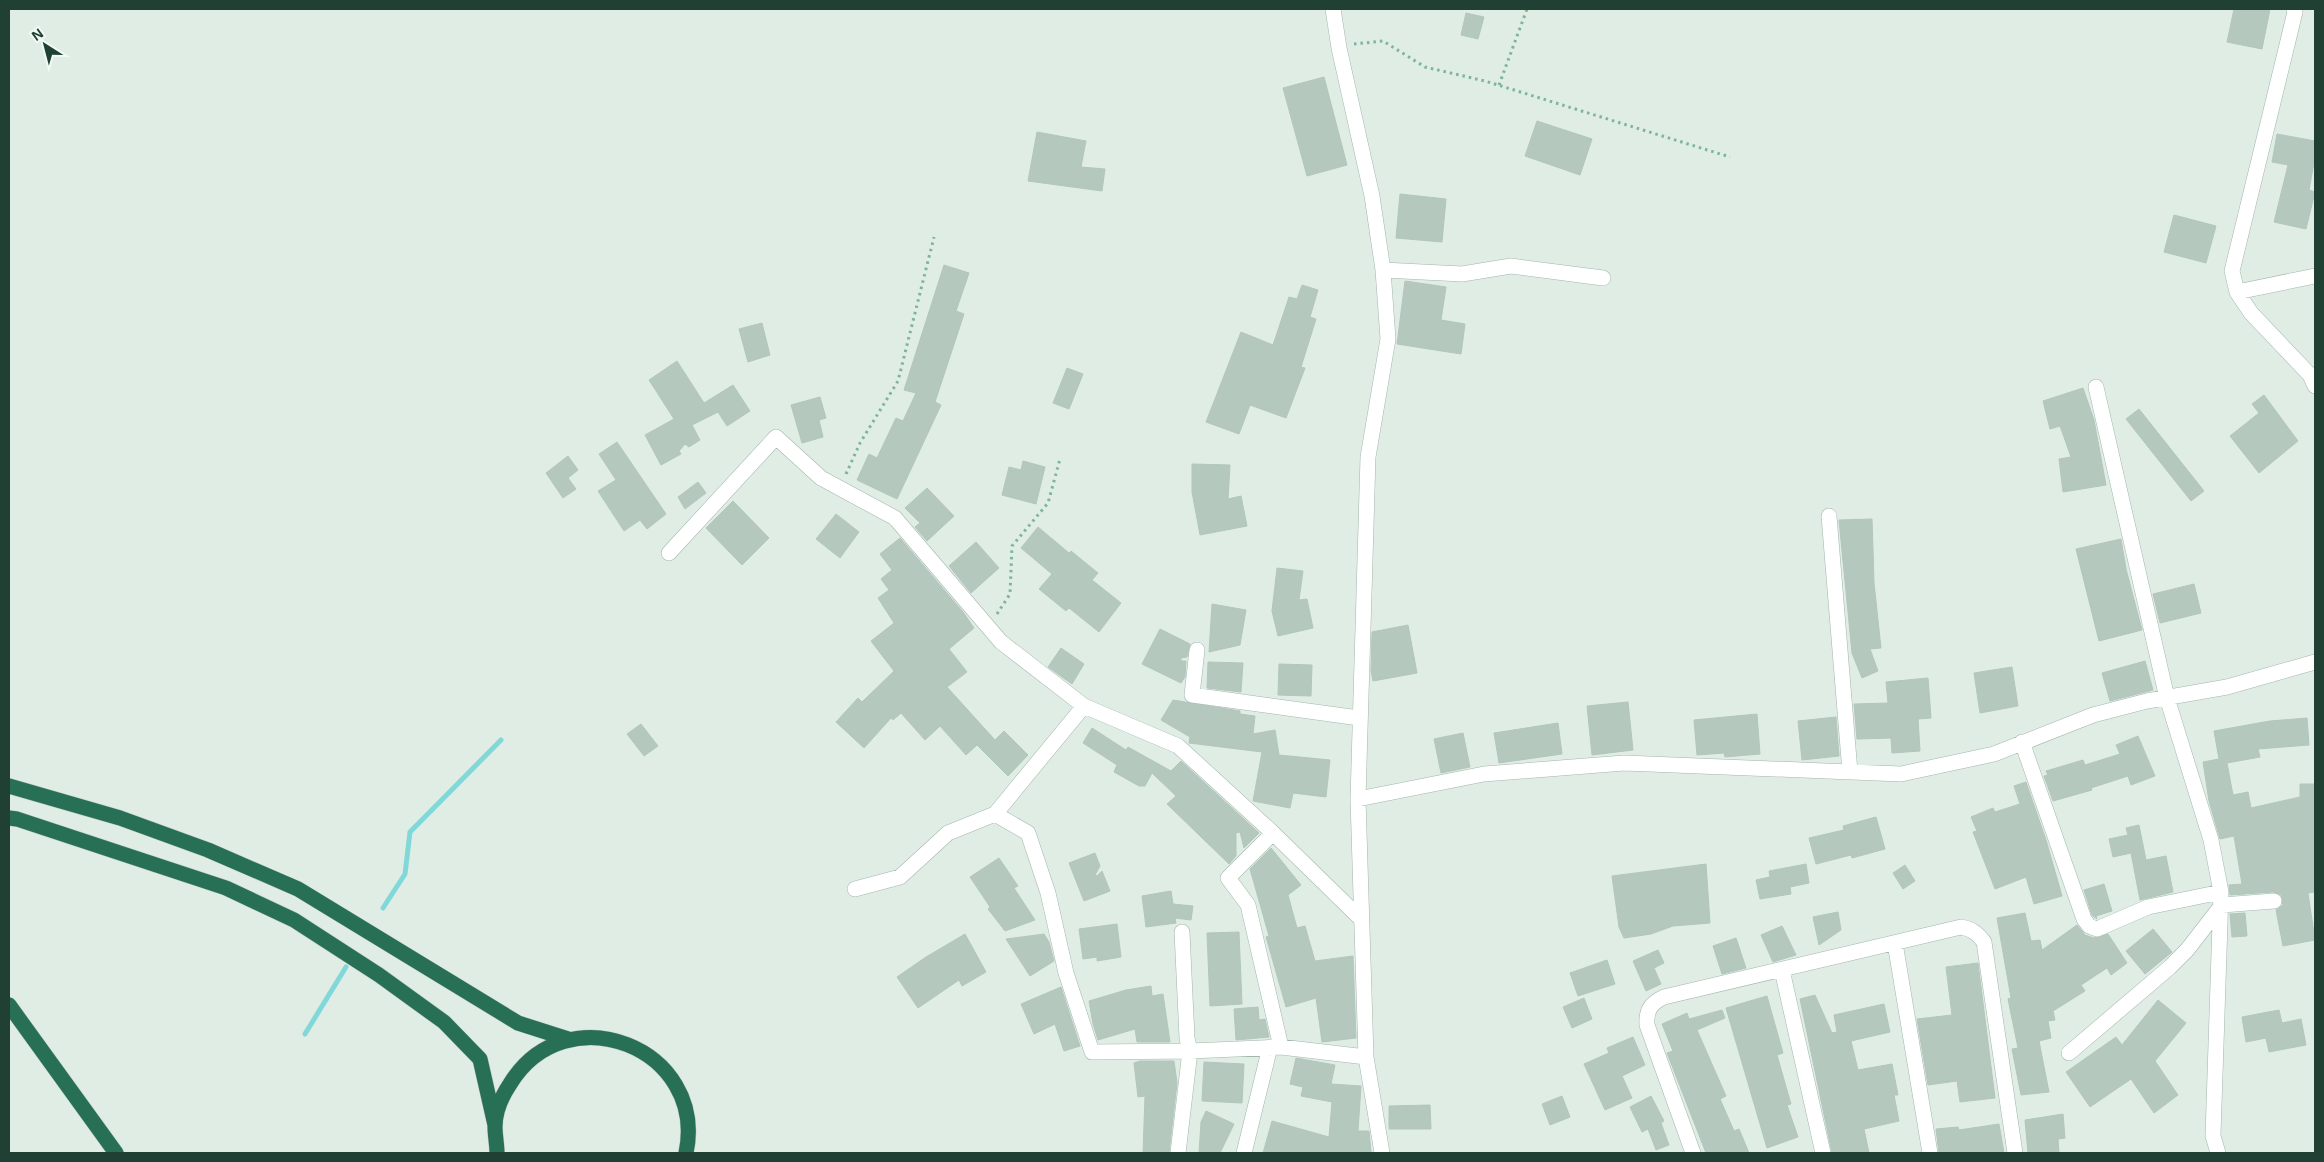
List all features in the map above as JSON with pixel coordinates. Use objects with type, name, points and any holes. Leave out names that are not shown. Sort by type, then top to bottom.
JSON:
[{"type":"highway","points":[[9,786],[120,818],[208,850],[298,889],[518,1023],[568,1039]]},
{"type":"highway","points":[[9,818],[17,819],[226,888],[294,920],[379,974],[444,1022],[480,1059],[495,1125],[497,1153]]},
{"type":"highway","points":[[9,1005],[116,1153]]},
{"type":"highway","points":[[495,1125],[502,1096],[518,1071],[540,1051],[568,1039],[587,1036],[607,1037],[635,1046],[660,1064],[678,1088],[687,1117],[687,1151]]},
{"type":"street","points":[[1333,9],[1339,48],[1372,196],[1383,270],[1388,339],[1368,457],[1358,799],[1366,1057],[1382,1153]]},
{"type":"street","points":[[2294,9],[2295,12],[2232,271],[2237,292],[2252,312],[2310,375],[2315,386]]},
{"type":"street","points":[[1383,270],[1462,274],[1510,266],[1603,278]]},
{"type":"street","points":[[2237,292],[2315,276]]},
{"type":"street","points":[[2096,387],[2166,698],[2211,840],[2222,899],[2213,1136],[2218,1153]]},
{"type":"street","points":[[669,552],[776,437],[821,478],[895,518],[1001,642],[1084,706],[1178,746],[1273,833],[1361,919]]},
{"type":"street","points":[[1829,516],[1850,772]]},
{"type":"street","points":[[1197,650],[1192,695],[1360,718]]},
{"type":"street","points":[[1358,799],[1484,774],[1624,763],[1901,774],[1994,754],[2093,715],[2166,698],[2227,687],[2315,662]]},
{"type":"street","points":[[854,888],[900,877],[948,832],[995,814],[1084,706]]},
{"type":"street","points":[[2022,742],[2084,920],[2089,926],[2097,929],[2148,907],[2222,899],[2274,901]]},
{"type":"street","points":[[995,814],[1028,833],[1048,893],[1066,973],[1092,1052],[1190,1051],[1276,1047],[1366,1057]]},
{"type":"street","points":[[1244,1153],[1276,1047],[1248,905],[1228,878],[1273,833]]},
{"type":"street","points":[[2069,1053],[2170,967],[2187,950],[2222,899]]},
{"type":"street","points":[[1693,1153],[1647,1025],[1646,1014],[1653,1002],[1664,997],[1961,927],[1970,929],[1978,934],[1984,942],[2015,1153]]},
{"type":"street","points":[[1178,1153],[1190,1051],[1187,1038],[1182,932]]},
{"type":"street","points":[[1895,943],[1930,1153]]},
{"type":"street","points":[[1782,970],[1823,1153]]},
{"type":"path","points":[[1499,85],[1527,9]]},
{"type":"path","points":[[1339,48],[1363,42],[1383,41],[1425,67],[1499,85],[1730,156]]},
{"type":"path","points":[[840,488],[860,443],[898,381],[934,237]]},
{"type":"path","points":[[988,627],[1010,594],[1012,546],[1048,503],[1060,459]]},
{"type":"building","points":[[2234,9],[2270,9],[2262,49],[2227,42]]},
{"type":"building","points":[[1466,13],[1484,17],[1478,39],[1461,35]]},
{"type":"building","points":[[1324,77],[1347,165],[1307,176],[1283,88]]},
{"type":"building","points":[[1537,121],[1592,139],[1580,175],[1525,156]]},
{"type":"building","points":[[1037,132],[1086,141],[1081,167],[1105,169],[1102,191],[1028,181]]},
{"type":"building","points":[[2277,134],[2315,141],[2315,157],[2309,190],[2315,192],[2306,229],[2274,222],[2288,165],[2272,162]]},
{"type":"building","points":[[1400,194],[1446,199],[1442,242],[1396,238]]},
{"type":"building","points":[[2174,215],[2216,226],[2206,263],[2164,252]]},
{"type":"building","points":[[944,265],[969,273],[956,311],[964,314],[935,402],[941,405],[897,499],[857,480],[869,454],[877,458],[896,418],[903,421],[916,393],[904,390]]},
{"type":"building","points":[[1405,281],[1446,287],[1441,320],[1465,324],[1461,354],[1397,344]]},
{"type":"building","points":[[1302,285],[1318,290],[1310,317],[1316,319],[1301,367],[1305,368],[1286,418],[1250,405],[1239,434],[1206,422],[1241,332],[1273,345],[1289,297],[1297,299]]},
{"type":"building","points":[[762,323],[770,355],[748,362],[739,329]]},
{"type":"building","points":[[677,361],[704,403],[733,385],[750,411],[727,426],[718,412],[692,425],[700,440],[689,447],[685,444],[679,451],[681,454],[661,465],[645,435],[674,419],[649,380]]},
{"type":"building","points":[[1067,368],[1083,374],[1069,409],[1053,403]]},
{"type":"building","points":[[2083,388],[2094,420],[2106,485],[2063,492],[2059,459],[2071,457],[2060,426],[2050,429],[2043,401]]},
{"type":"building","points":[[2264,395],[2298,441],[2259,473],[2230,436],[2259,413],[2252,404]]},
{"type":"building","points":[[820,397],[826,418],[819,420],[823,437],[802,443],[791,405]]},
{"type":"building","points":[[2139,409],[2204,491],[2191,501],[2126,419]]},
{"type":"building","points":[[617,442],[666,514],[647,529],[640,520],[624,531],[598,491],[616,480],[599,454]]},
{"type":"building","points":[[568,456],[578,470],[568,478],[576,489],[563,498],[546,473]]},
{"type":"building","points":[[1023,461],[1045,467],[1036,504],[1002,495],[1009,467],[1021,470]]},
{"type":"building","points":[[1192,464],[1230,465],[1228,499],[1241,496],[1247,526],[1200,535],[1192,492]]},
{"type":"building","points":[[698,482],[706,493],[685,509],[678,497]]},
{"type":"building","points":[[927,488],[954,516],[927,541],[915,527],[920,523],[905,508]]},
{"type":"building","points":[[733,501],[769,538],[742,565],[706,528]]},
{"type":"building","points":[[836,514],[859,532],[840,558],[816,539]]},
{"type":"building","points":[[1872,519],[1874,583],[1881,648],[1870,649],[1878,671],[1862,678],[1852,653],[1839,520]]},
{"type":"building","points":[[1038,527],[1069,553],[1071,551],[1098,573],[1092,580],[1121,603],[1099,632],[1069,608],[1066,611],[1039,589],[1052,574],[1021,548]]},
{"type":"building","points":[[900,538],[963,612],[974,628],[949,649],[967,672],[947,687],[995,740],[1004,731],[1028,755],[1008,776],[977,745],[966,755],[940,726],[925,740],[901,713],[893,720],[891,718],[864,748],[836,722],[858,698],[862,702],[894,671],[871,641],[894,623],[878,598],[889,590],[881,579],[892,570],[880,554]]},
{"type":"building","points":[[2121,539],[2126,569],[2142,630],[2099,641],[2076,549]]},
{"type":"building","points":[[976,542],[999,568],[971,593],[949,566]]},
{"type":"building","points":[[1277,568],[1303,571],[1299,600],[1307,599],[1313,628],[1278,636],[1272,611]]},
{"type":"building","points":[[2194,584],[2201,613],[2160,623],[2153,594]]},
{"type":"building","points":[[1212,604],[1246,610],[1240,645],[1209,652]]},
{"type":"building","points":[[1408,625],[1417,673],[1373,681],[1371,671],[1372,632]]},
{"type":"building","points":[[1160,629],[1190,644],[1187,657],[1181,658],[1181,661],[1186,661],[1185,677],[1181,683],[1142,664]]},
{"type":"building","points":[[1061,648],[1084,664],[1072,684],[1048,667]]},
{"type":"building","points":[[2145,661],[2153,690],[2110,701],[2102,673]]},
{"type":"building","points":[[1208,662],[1243,663],[1241,692],[1207,688]]},
{"type":"building","points":[[1279,664],[1312,665],[1311,696],[1278,695]]},
{"type":"building","points":[[2012,667],[2018,706],[1980,713],[1974,673]]},
{"type":"building","points":[[1928,678],[1931,718],[1918,719],[1920,751],[1892,753],[1891,738],[1857,739],[1854,704],[1888,703],[1886,682]]},
{"type":"building","points":[[1173,700],[1240,711],[1240,714],[1255,716],[1253,734],[1275,730],[1279,755],[1330,760],[1326,797],[1293,793],[1290,808],[1253,801],[1262,752],[1189,743],[1190,737],[1161,720]]},
{"type":"building","points":[[1628,702],[1633,750],[1592,755],[1587,706]]},
{"type":"building","points":[[1757,714],[1760,754],[1725,757],[1724,753],[1697,755],[1694,720]]},
{"type":"building","points":[[1836,717],[1839,756],[1802,760],[1798,721]]},
{"type":"building","points":[[2307,718],[2309,745],[2258,749],[2260,757],[2227,763],[2233,795],[2248,792],[2251,808],[2300,797],[2300,784],[2315,784],[2315,892],[2308,893],[2315,940],[2283,946],[2276,910],[2283,905],[2281,895],[2273,892],[2230,895],[2229,885],[2242,884],[2234,836],[2220,839],[2209,801],[2203,762],[2219,759],[2214,731],[2270,721]]},
{"type":"building","points":[[1558,723],[1562,754],[1499,763],[1494,733]]},
{"type":"building","points":[[641,724],[658,746],[644,756],[627,734]]},
{"type":"building","points":[[1092,728],[1126,750],[1128,747],[1171,771],[1181,761],[1259,833],[1244,848],[1240,832],[1236,833],[1236,856],[1229,864],[1167,804],[1176,796],[1152,773],[1145,786],[1139,786],[1114,772],[1117,765],[1083,743]]},
{"type":"building","points":[[1463,733],[1470,767],[1441,773],[1434,739]]},
{"type":"building","points":[[2138,736],[2155,776],[2131,785],[2128,776],[2091,788],[2092,790],[2053,801],[2044,776],[2048,775],[2046,771],[2083,760],[2085,765],[2120,754],[2116,745]]},
{"type":"building","points":[[2026,782],[2046,840],[2062,896],[2034,904],[2026,877],[1995,889],[1973,832],[1977,831],[1971,817],[1993,808],[1995,812],[2020,804],[2014,786]]},
{"type":"building","points":[[1876,817],[1885,849],[1852,858],[1851,855],[1816,864],[1809,838],[1844,830],[1843,826]]},
{"type":"building","points":[[2139,825],[2146,860],[2166,856],[2173,892],[2140,900],[2131,853],[2113,857],[2109,839],[2128,835],[2126,828]]},
{"type":"building","points":[[1271,848],[1301,885],[1288,895],[1297,928],[1305,926],[1315,961],[1353,956],[1356,1038],[1322,1042],[1316,998],[1286,1007],[1266,937],[1269,936],[1250,869]]},
{"type":"building","points":[[1095,853],[1100,866],[1095,875],[1097,876],[1102,871],[1110,891],[1084,901],[1069,863]]},
{"type":"building","points":[[999,858],[1018,886],[1014,888],[1035,920],[1005,931],[988,909],[990,907],[970,877]]},
{"type":"building","points":[[1706,864],[1710,923],[1673,926],[1651,934],[1624,938],[1619,927],[1612,876]]},
{"type":"building","points":[[1806,864],[1809,883],[1790,887],[1791,894],[1760,899],[1756,880],[1770,877],[1769,871]]},
{"type":"building","points":[[1905,865],[1915,881],[1903,889],[1893,873]]},
{"type":"building","points":[[2104,884],[2112,911],[2096,916],[2097,919],[2092,915],[2084,890]]},
{"type":"building","points":[[1171,891],[1173,904],[1193,906],[1191,920],[1175,918],[1176,923],[1146,927],[1142,896]]},
{"type":"building","points":[[1838,912],[1841,930],[1819,945],[1813,917]]},
{"type":"building","points":[[2025,913],[2031,941],[2040,940],[2042,950],[2077,925],[2085,935],[2094,938],[2108,934],[2127,963],[2111,975],[2107,968],[2081,985],[2085,991],[2053,1011],[2055,1020],[2048,1021],[2051,1038],[2039,1041],[2049,1092],[2021,1095],[2012,1049],[2018,1048],[2008,999],[2011,998],[1997,918]]},
{"type":"building","points":[[2245,913],[2247,936],[2232,937],[2230,914]]},
{"type":"building","points":[[1117,924],[1121,957],[1097,961],[1097,957],[1083,959],[1079,929]]},
{"type":"building","points":[[1782,926],[1796,955],[1773,962],[1761,935]]},
{"type":"building","points":[[2153,929],[2172,952],[2145,974],[2126,951]]},
{"type":"building","points":[[1239,932],[1242,1004],[1210,1006],[1207,933]]},
{"type":"building","points":[[965,934],[986,972],[962,986],[959,980],[918,1008],[897,977]]},
{"type":"building","points":[[1044,934],[1049,942],[1054,961],[1030,976],[1006,939]]},
{"type":"building","points":[[1736,938],[1746,968],[1722,974],[1713,946]]},
{"type":"building","points":[[1658,950],[1664,963],[1654,968],[1661,984],[1646,991],[1633,961]]},
{"type":"building","points":[[1607,960],[1615,984],[1578,996],[1570,973]]},
{"type":"building","points":[[1978,963],[1995,1098],[1960,1102],[1957,1081],[1928,1085],[1917,1019],[1952,1015],[1946,967]]},
{"type":"building","points":[[1151,986],[1152,996],[1163,994],[1170,1042],[1137,1042],[1135,1029],[1098,1040],[1089,1001],[1126,990]]},
{"type":"building","points":[[1061,987],[1080,1046],[1064,1051],[1055,1024],[1034,1034],[1021,1004]]},
{"type":"building","points":[[1815,995],[1832,1033],[1837,1032],[1834,1015],[1884,1004],[1890,1032],[1851,1041],[1858,1070],[1892,1064],[1898,1095],[1894,1095],[1899,1121],[1864,1129],[1869,1153],[1832,1153],[1800,999]]},
{"type":"building","points":[[1767,996],[1783,1053],[1777,1055],[1791,1104],[1787,1105],[1798,1137],[1767,1148],[1726,1008]]},
{"type":"building","points":[[1584,998],[1592,1019],[1572,1028],[1563,1007]]},
{"type":"building","points":[[2158,1000],[2186,1023],[2155,1061],[2178,1095],[2154,1113],[2131,1079],[2090,1107],[2066,1072],[2116,1037],[2122,1045]]},
{"type":"building","points":[[1258,1007],[1259,1020],[1265,1019],[1269,1037],[1236,1040],[1234,1009]]},
{"type":"building","points":[[1722,1010],[1725,1018],[1697,1030],[1726,1096],[1720,1099],[1734,1131],[1739,1129],[1749,1153],[1706,1153],[1667,1053],[1673,1051],[1662,1024],[1687,1013],[1689,1019]]},
{"type":"building","points":[[2279,1010],[2282,1023],[2301,1019],[2306,1045],[2269,1052],[2266,1038],[2246,1042],[2242,1017]]},
{"type":"building","points":[[1633,1037],[1645,1065],[1622,1076],[1632,1098],[1605,1110],[1584,1064],[1609,1053],[1607,1048]]},
{"type":"building","points":[[1296,1058],[1335,1065],[1331,1084],[1361,1086],[1358,1131],[1369,1131],[1371,1153],[1263,1153],[1272,1121],[1329,1137],[1332,1102],[1301,1096],[1303,1087],[1290,1084]]},
{"type":"building","points":[[1140,1061],[1174,1061],[1177,1083],[1169,1153],[1143,1153],[1145,1096],[1138,1097],[1134,1063]]},
{"type":"building","points":[[1204,1062],[1244,1064],[1242,1103],[1202,1101]]},
{"type":"building","points":[[1562,1096],[1570,1117],[1550,1125],[1542,1104]]},
{"type":"building","points":[[1651,1096],[1664,1121],[1661,1123],[1669,1145],[1656,1150],[1648,1129],[1642,1132],[1630,1107]]},
{"type":"building","points":[[1430,1105],[1431,1129],[1389,1129],[1389,1106]]},
{"type":"building","points":[[1206,1111],[1234,1124],[1220,1153],[1199,1153],[1201,1122]]},
{"type":"building","points":[[2063,1114],[2065,1138],[2058,1139],[2059,1153],[2028,1153],[2025,1120]]},
{"type":"building","points":[[1999,1124],[2004,1153],[1939,1153],[1936,1129],[1958,1127],[1959,1130]]},
{"type":"waterway","points":[[383,908],[405,874],[410,832],[501,740]]},
{"type":"waterway","points":[[305,1034],[346,967]]}]
